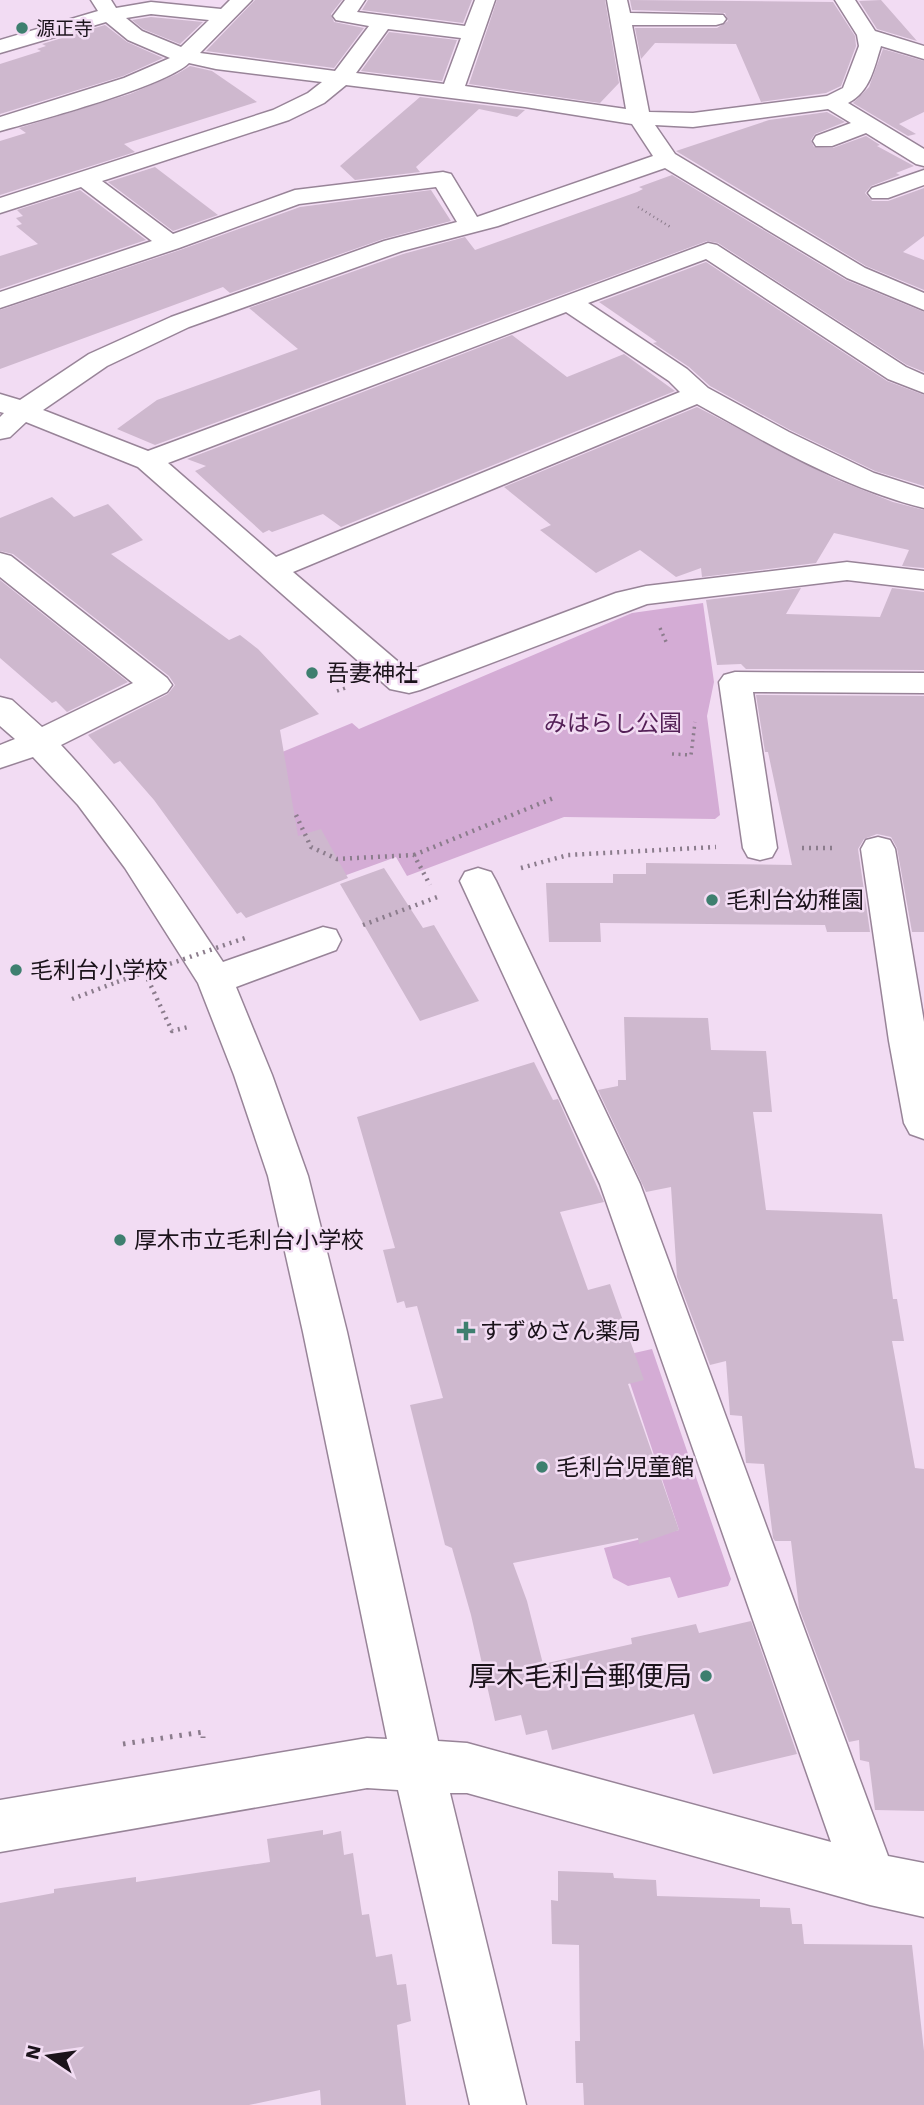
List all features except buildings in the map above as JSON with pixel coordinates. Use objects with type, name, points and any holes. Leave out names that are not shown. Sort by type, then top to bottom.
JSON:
[{"type":"street","points":[[0,124],[132,83],[175,65],[242,0]]},
{"type":"street","points":[[355,0],[343,16],[473,33]]},
{"type":"street","points":[[452,92],[485,0]]},
{"type":"street","points":[[104,7],[135,35],[185,56],[639,118],[693,120],[832,102],[851,93],[858,83],[870,46],[867,35],[845,0]]},
{"type":"street","points":[[0,47],[104,7],[164,8],[226,16]]},
{"type":"street","points":[[716,19],[619,9],[639,118],[667,159],[856,273],[924,302]]},
{"type":"street","points":[[0,206],[281,115],[316,98],[341,78],[383,22]]},
{"type":"street","points":[[867,35],[924,53]]},
{"type":"street","points":[[832,102],[924,159]]},
{"type":"street","points":[[824,141],[866,125]]},
{"type":"street","points":[[0,431],[11,407],[98,360],[168,327],[393,246],[471,226],[667,159]]},
{"type":"street","points":[[880,193],[924,177]]},
{"type":"street","points":[[84,178],[170,243]]},
{"type":"street","points":[[0,300],[170,243],[295,197],[443,179],[471,226]]},
{"type":"street","points":[[148,461],[708,250],[897,373],[924,385]]},
{"type":"street","points":[[350,261],[373,280]]},
{"type":"street","points":[[569,302],[678,376],[698,394],[779,438],[864,479],[924,499]]},
{"type":"street","points":[[274,569],[698,394]]},
{"type":"street","points":[[11,407],[148,461],[401,682],[409,683],[627,600],[646,596],[847,571],[924,580]]},
{"type":"street","points":[[0,562],[156,685],[39,742],[0,757]]},
{"type":"street","points":[[760,848],[735,682],[924,683]]},
{"type":"street","points":[[0,708],[39,742],[90,797],[137,859],[215,980],[253,1075],[288,1176],[326,1332],[418,1767],[495,2092]]},
{"type":"street","points":[[878,849],[916,1041],[924,1123]]},
{"type":"street","points":[[478,881],[620,1184],[870,1879]]},
{"type":"street","points":[[215,980],[323,940]]},
{"type":"street","points":[[0,1826],[367,1763],[467,1768],[870,1879],[924,1890]]},
{"type":"path","points":[[599,183],[708,250]]},
{"type":"path","points":[[296,815],[311,846],[337,859],[414,855],[556,797]]},
{"type":"path","points":[[323,940],[478,881],[568,855],[705,846],[878,849]]},
{"type":"path","points":[[414,855],[430,884]]},
{"type":"path","points":[[72,999],[248,937]]},
{"type":"path","points":[[145,973],[172,1031],[192,1026]]},
{"type":"path","points":[[123,1744],[203,1732]]},
{"type":"green space","name":"みはらし公園","points":[[703,603],[714,682],[707,716],[720,815],[715,819],[564,817],[407,876],[396,857],[319,885],[251,765],[352,723],[359,729],[632,613]]},
{"type":"green space","points":[[652,1349],[731,1579],[728,1586],[678,1598],[670,1577],[628,1586],[613,1578],[604,1548],[679,1530],[621,1356]]},
{"type":"place","name":"源正寺","points":[[22,28]]},
{"type":"place","name":"吾妻神社","points":[[312,673]]},
{"type":"place","name":"毛利台幼稚園","points":[[712,900]]},
{"type":"place","name":"毛利台小学校","points":[[16,970]]},
{"type":"place","name":"厚木市立毛利台小学校","points":[[120,1240]]},
{"type":"place","name":"すずめさん薬局","points":[[466,1331]]},
{"type":"place","name":"毛利台児童館","points":[[542,1467]]},
{"type":"place","name":"厚木毛利台郵便局","points":[[706,1676]]}]
